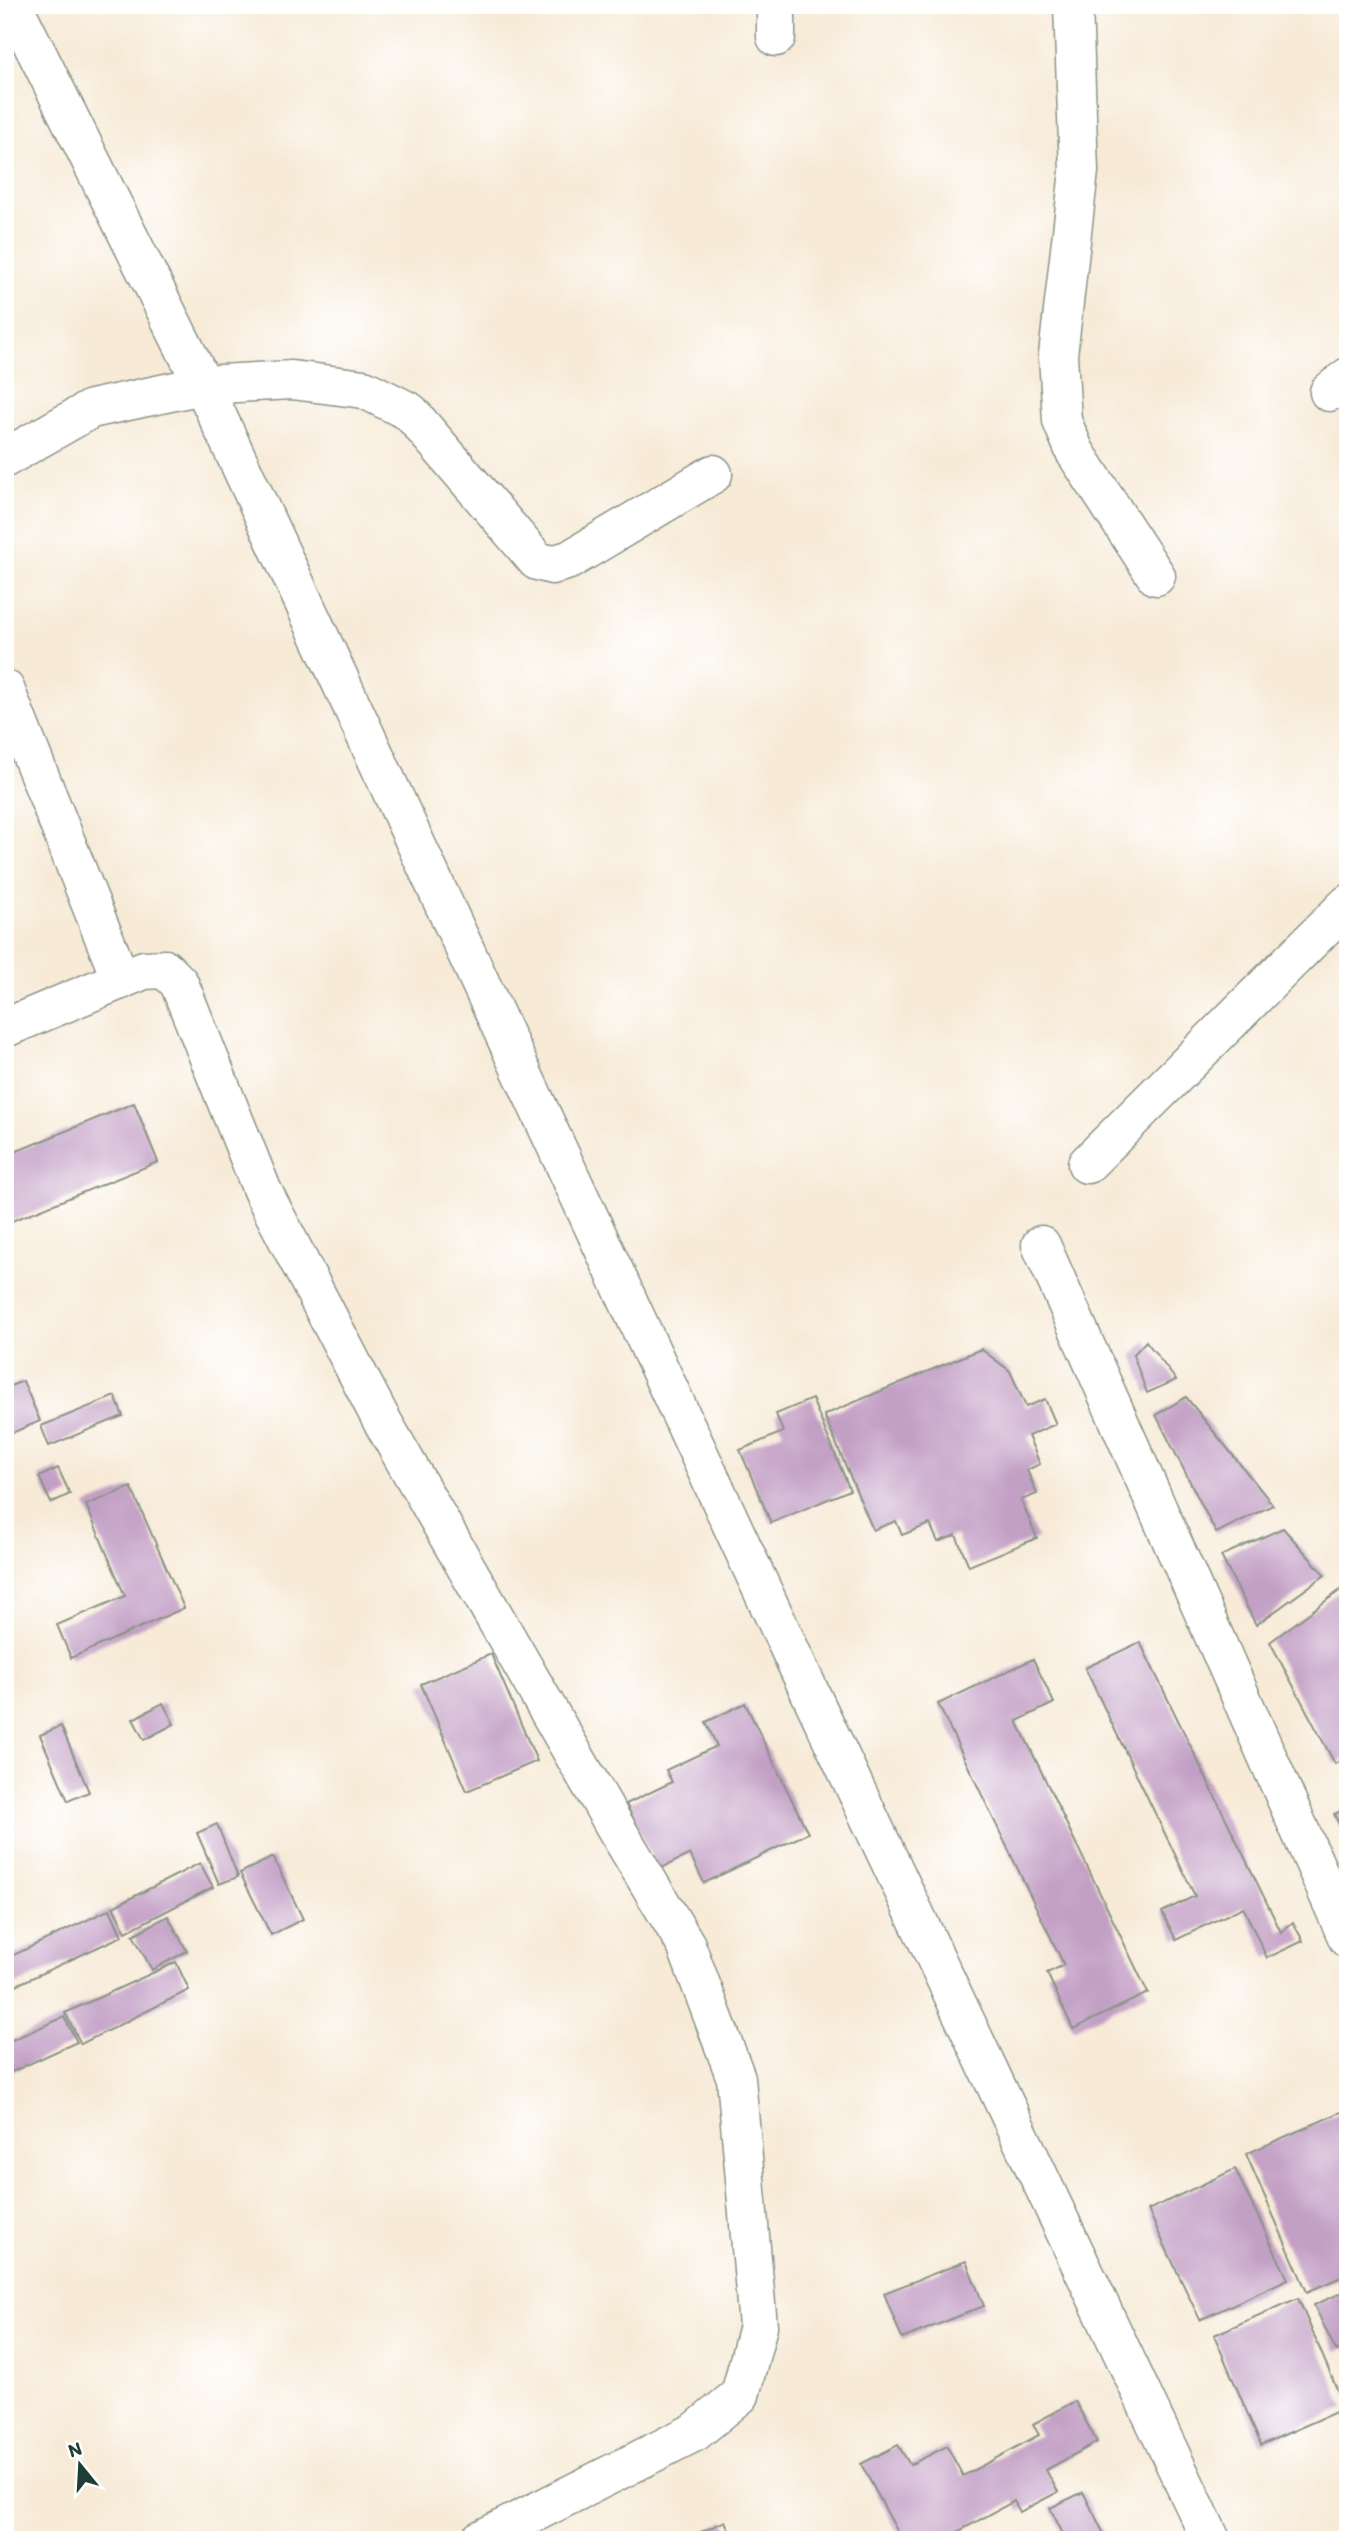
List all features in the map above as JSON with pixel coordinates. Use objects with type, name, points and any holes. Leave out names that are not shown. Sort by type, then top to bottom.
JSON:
[{"type":"street","points":[[13,5],[203,385],[796,1663],[1211,2540]]},
{"type":"street","points":[[1073,5],[1079,171],[1058,355],[1062,421],[1075,452],[1156,576]]},
{"type":"street","points":[[5,458],[91,409],[203,385],[292,380],[363,389],[410,412],[537,561],[552,565],[569,560],[713,474]]},
{"type":"street","points":[[5,689],[121,980]]},
{"type":"street","points":[[1087,1164],[1348,904]]},
{"type":"street","points":[[5,1028],[144,970],[164,969],[179,983],[268,1202],[381,1419],[686,1945],[736,2078],[758,2326],[740,2395],[695,2432],[480,2540]]},
{"type":"street","points":[[1041,1245],[1348,1939]]},
{"type":"building","points":[[134,1103],[158,1162],[12,1221],[5,1203],[5,1156]]},
{"type":"building","points":[[1146,1341],[1176,1380],[1147,1393],[1133,1355]]},
{"type":"building","points":[[981,1349],[1010,1371],[1026,1407],[1045,1399],[1056,1424],[1028,1436],[1040,1464],[1027,1470],[1037,1494],[1021,1500],[1037,1538],[969,1566],[956,1535],[938,1542],[930,1524],[902,1535],[896,1521],[873,1530],[824,1415]]},
{"type":"building","points":[[23,1381],[40,1421],[5,1436],[5,1388]]},
{"type":"building","points":[[115,1396],[123,1416],[49,1446],[41,1426]]},
{"type":"building","points":[[1186,1397],[1273,1505],[1216,1533],[1156,1415]]},
{"type":"building","points":[[812,1399],[850,1490],[771,1523],[740,1450],[783,1432],[776,1414]]},
{"type":"building","points":[[58,1468],[70,1494],[51,1503],[39,1477]]},
{"type":"building","points":[[131,1487],[184,1608],[71,1658],[57,1625],[125,1596],[86,1505]]},
{"type":"building","points":[[1283,1528],[1325,1575],[1256,1625],[1221,1556]]},
{"type":"building","points":[[1342,1589],[1348,1597],[1348,1757],[1335,1764],[1270,1642]]},
{"type":"building","points":[[1140,1642],[1281,1932],[1293,1922],[1303,1941],[1267,1958],[1243,1907],[1176,1940],[1162,1912],[1195,1896],[1085,1668]]},
{"type":"building","points":[[491,1654],[537,1761],[467,1791],[421,1684]]},
{"type":"building","points":[[1033,1659],[1054,1703],[1017,1721],[1148,1993],[1073,2029],[1047,1973],[1064,1965],[938,1704]]},
{"type":"building","points":[[163,1703],[174,1724],[144,1740],[133,1719]]},
{"type":"building","points":[[745,1703],[808,1833],[704,1883],[690,1854],[658,1870],[626,1804],[672,1782],[666,1770],[717,1746],[706,1722]]},
{"type":"building","points":[[61,1726],[89,1792],[68,1801],[40,1735]]},
{"type":"building","points":[[1348,1808],[1348,1843],[1334,1814]]},
{"type":"building","points":[[217,1824],[238,1877],[219,1884],[197,1833]]},
{"type":"building","points":[[273,1857],[303,1919],[271,1935],[240,1873]]},
{"type":"building","points":[[200,1863],[213,1887],[126,1932],[113,1907]]},
{"type":"building","points":[[110,1909],[122,1936],[8,1989],[5,1959]]},
{"type":"building","points":[[168,1916],[187,1951],[152,1970],[133,1935]]},
{"type":"building","points":[[176,1962],[189,1990],[81,2044],[65,2013]]},
{"type":"building","points":[[64,2017],[77,2042],[5,2075],[5,2043]]},
{"type":"building","points":[[1348,2109],[1348,2274],[1307,2292],[1246,2154]]},
{"type":"building","points":[[1235,2169],[1288,2279],[1200,2320],[1148,2210]]},
{"type":"building","points":[[966,2261],[984,2306],[902,2339],[884,2293]]},
{"type":"building","points":[[1348,2290],[1348,2346],[1336,2351],[1314,2305]]},
{"type":"building","points":[[1298,2298],[1345,2408],[1261,2445],[1214,2335]]},
{"type":"building","points":[[1075,2401],[1097,2442],[1046,2470],[1058,2492],[1020,2512],[1014,2501],[943,2540],[902,2540],[861,2464],[898,2445],[910,2465],[947,2446],[963,2476],[1039,2435],[1033,2424]]},
{"type":"building","points":[[1083,2492],[1107,2540],[1066,2540],[1050,2508]]},
{"type":"building","points":[[725,2521],[733,2540],[684,2540]]}]
